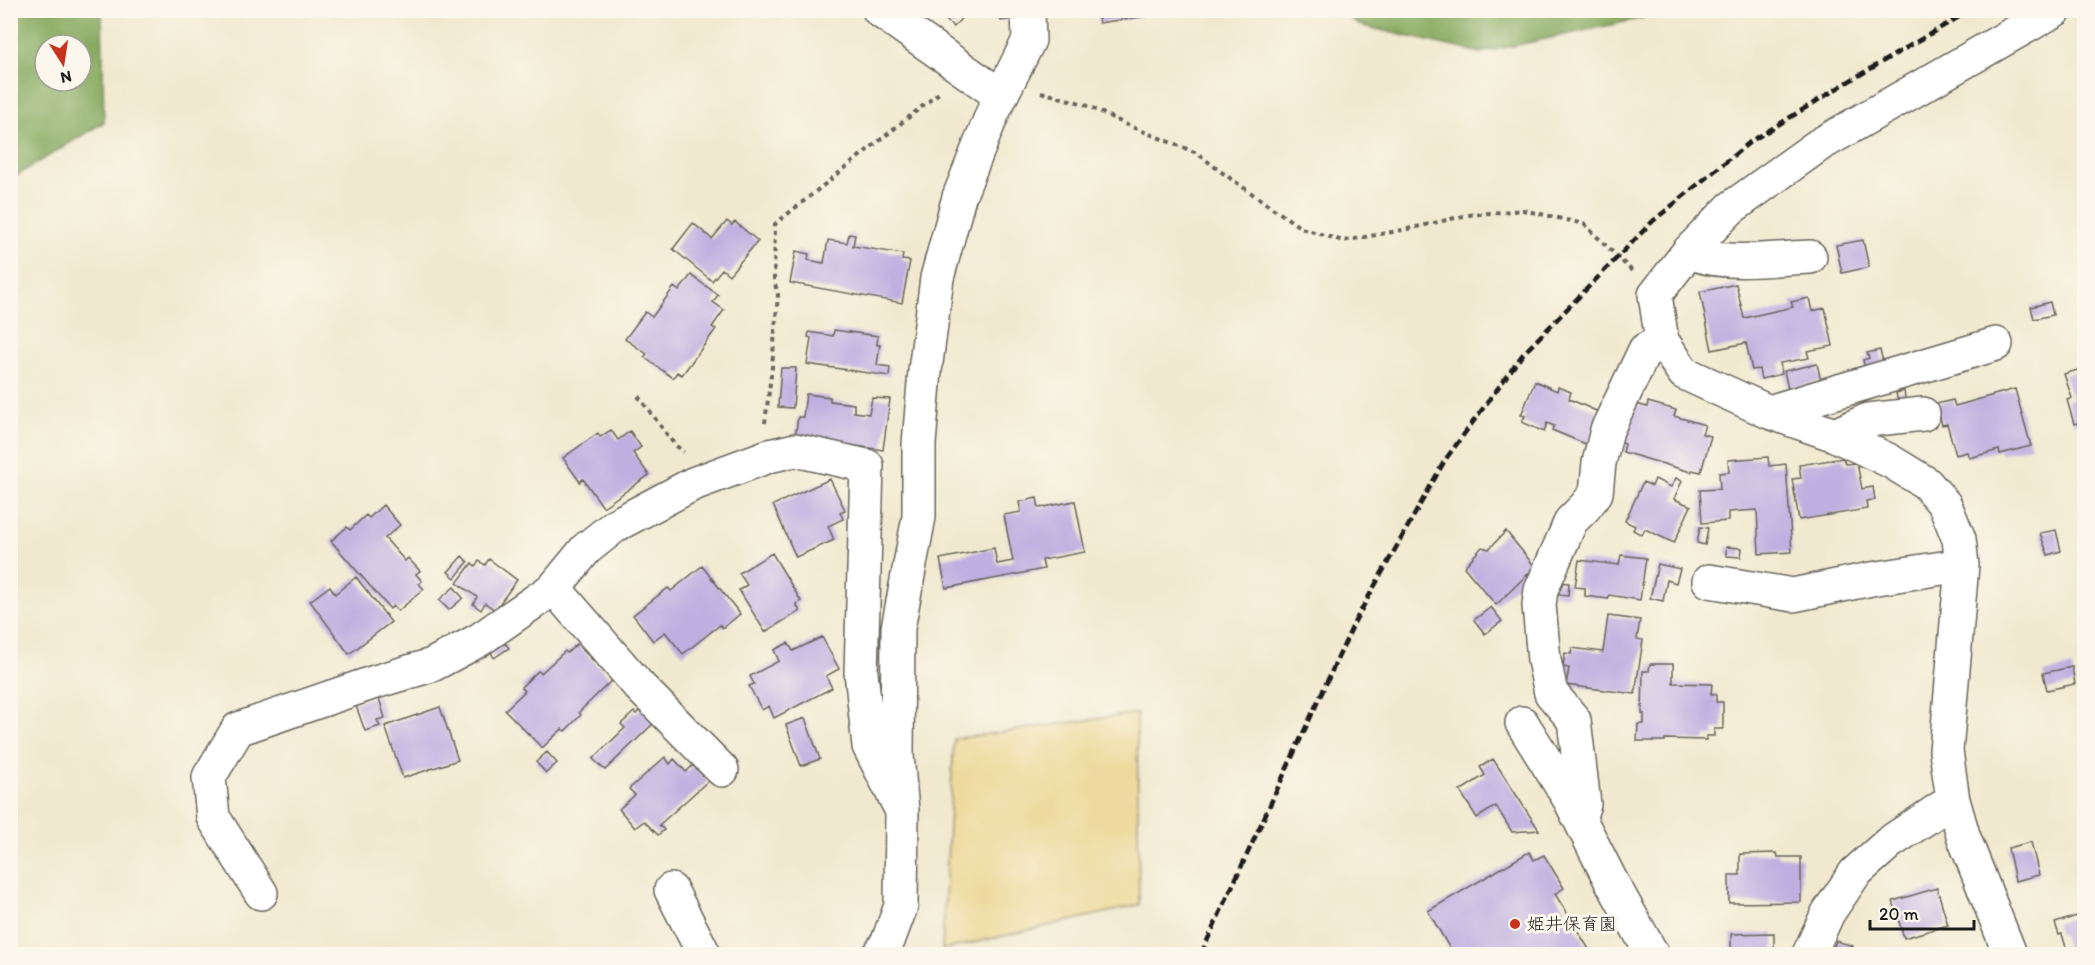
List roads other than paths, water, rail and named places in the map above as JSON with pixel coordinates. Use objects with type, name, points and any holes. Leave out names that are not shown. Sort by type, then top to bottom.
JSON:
[{"type":"street","points":[[879,10],[1001,96]]},
{"type":"street","points":[[880,954],[888,941],[901,906],[902,811],[897,755],[898,628],[919,518],[919,433],[937,278],[959,197],[1001,96],[1029,40],[1029,10]]},
{"type":"street","points":[[2010,954],[1964,838],[1953,800],[1946,751],[1962,565],[1959,539],[1946,506],[1926,483],[1890,461],[1835,435],[1768,412],[1684,373],[1662,341],[1655,295],[1689,251],[1731,208],[1819,145],[2055,10]]},
{"type":"street","points":[[1689,251],[1697,255],[1738,260],[1810,257]]},
{"type":"street","points":[[1579,818],[1584,804],[1574,720],[1551,693],[1543,650],[1539,605],[1541,590],[1571,521],[1596,493],[1599,463],[1607,430],[1641,360],[1646,350],[1662,341]]},
{"type":"street","points":[[1768,412],[1996,344]]},
{"type":"street","points":[[1835,435],[1868,420],[1923,414]]},
{"type":"street","points":[[261,893],[213,817],[209,777],[238,729],[432,665],[479,640],[555,588],[586,549],[616,525],[693,484],[769,456],[795,450],[867,466],[862,682],[869,746],[902,811]]},
{"type":"street","points":[[1709,581],[1793,595],[1871,579],[1962,565]]},
{"type":"street","points":[[555,588],[639,686],[722,770]]},
{"type":"street","points":[[1522,723],[1570,800],[1652,954]]},
{"type":"street","points":[[1809,954],[1828,913],[1855,873],[1890,842],[1953,800]]},
{"type":"street","points":[[671,890],[704,954]]},
{"type":"railway","points":[[1201,954],[1355,621],[1445,460],[1523,354],[1653,221],[1750,142],[1971,10]]},
{"type":"place","name":"姫井保育園","points":[[1515,924]]}]
